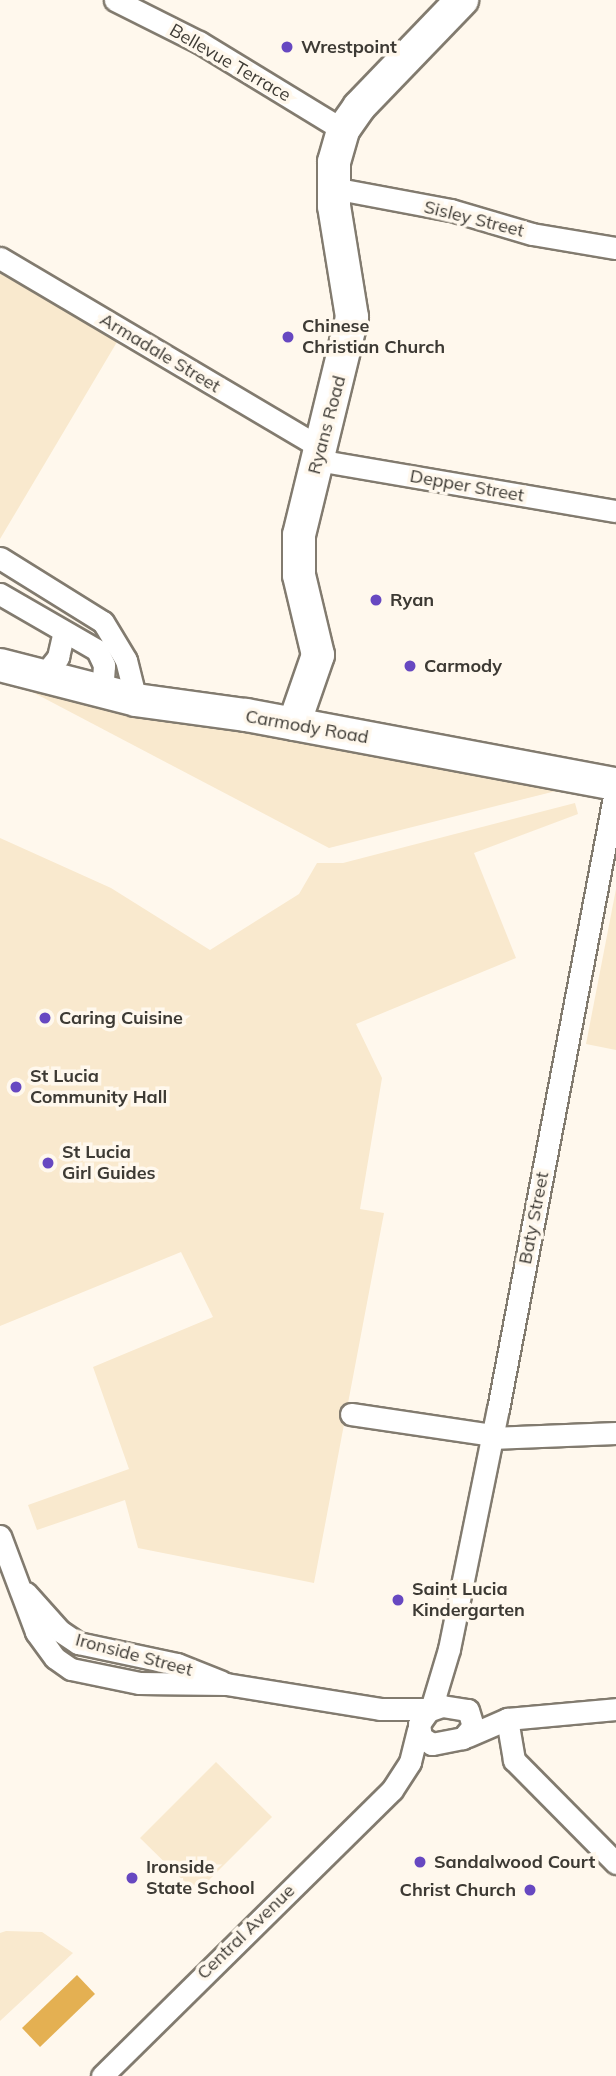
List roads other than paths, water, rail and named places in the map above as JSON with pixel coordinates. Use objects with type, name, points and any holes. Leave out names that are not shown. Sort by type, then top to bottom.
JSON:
[{"type":"street","name":"Bellevue Terrace","points":[[115,0],[199,43],[343,130]]},
{"type":"street","name":"Ryans Road","points":[[294,724],[318,655],[297,561],[352,317],[332,188],[343,130],[359,107],[462,0]]},
{"type":"street","name":"Sisley Street","points":[[332,188],[451,210],[533,233],[616,248]]},
{"type":"street","name":"Armadale Street","points":[[0,258],[319,454]]},
{"type":"street","name":"Depper Street","points":[[319,454],[616,511]]},
{"type":"street","points":[[0,558],[101,620],[126,660],[136,700]]},
{"type":"street","points":[[0,594],[101,655],[102,693]]},
{"type":"street","points":[[42,677],[58,657],[64,632]]},
{"type":"street","name":"Carmody Road","points":[[0,666],[136,700],[294,724],[616,785]]},
{"type":"street","name":"Baty Street","points":[[431,1709],[449,1648],[616,785]]},
{"type":"street","points":[[351,1414],[491,1437],[616,1433]]},
{"type":"street","name":"Ironside Street","points":[[0,1536],[40,1639],[67,1667],[139,1683],[226,1684],[366,1707],[431,1709]]},
{"type":"street","name":"Ironside Street","points":[[20,1586],[57,1627],[78,1643],[177,1664],[226,1684]]},
{"type":"street","name":"Baty Street","points":[[449,1648],[450,1687],[464,1709]]},
{"type":"street","name":"Ironside Street","points":[[366,1707],[418,1730]]},
{"type":"street","name":"Central Avenue","points":[[392,1790],[410,1762],[418,1730],[431,1709],[464,1709],[507,1719]]},
{"type":"street","points":[[464,1709],[473,1719],[468,1736]]},
{"type":"street","name":"Central Avenue","points":[[102,2076],[392,1790],[445,1744],[507,1719],[616,1709]]},
{"type":"street","points":[[507,1719],[514,1760],[616,1863]]},
{"type":"street","points":[[418,1730],[428,1743],[445,1744]]},
{"type":"place","name":"Wrestpoint","points":[[287,47]]},
{"type":"place","name":"Chinese Christian Church","points":[[288,337]]},
{"type":"place","name":"Ryan","points":[[376,600]]},
{"type":"place","name":"Carmody","points":[[410,666]]},
{"type":"place","name":"Caring Cuisine","points":[[45,1018]]},
{"type":"place","name":"St Lucia Community Hall","points":[[16,1087]]},
{"type":"place","name":"St Lucia Girl Guides","points":[[48,1163]]},
{"type":"place","name":"Saint Lucia Kindergarten","points":[[398,1600]]},
{"type":"place","name":"Sandalwood Court","points":[[420,1862]]},
{"type":"place","name":"Ironside State School","points":[[132,1878]]},
{"type":"place","name":"Christ Church","points":[[530,1890]]}]
